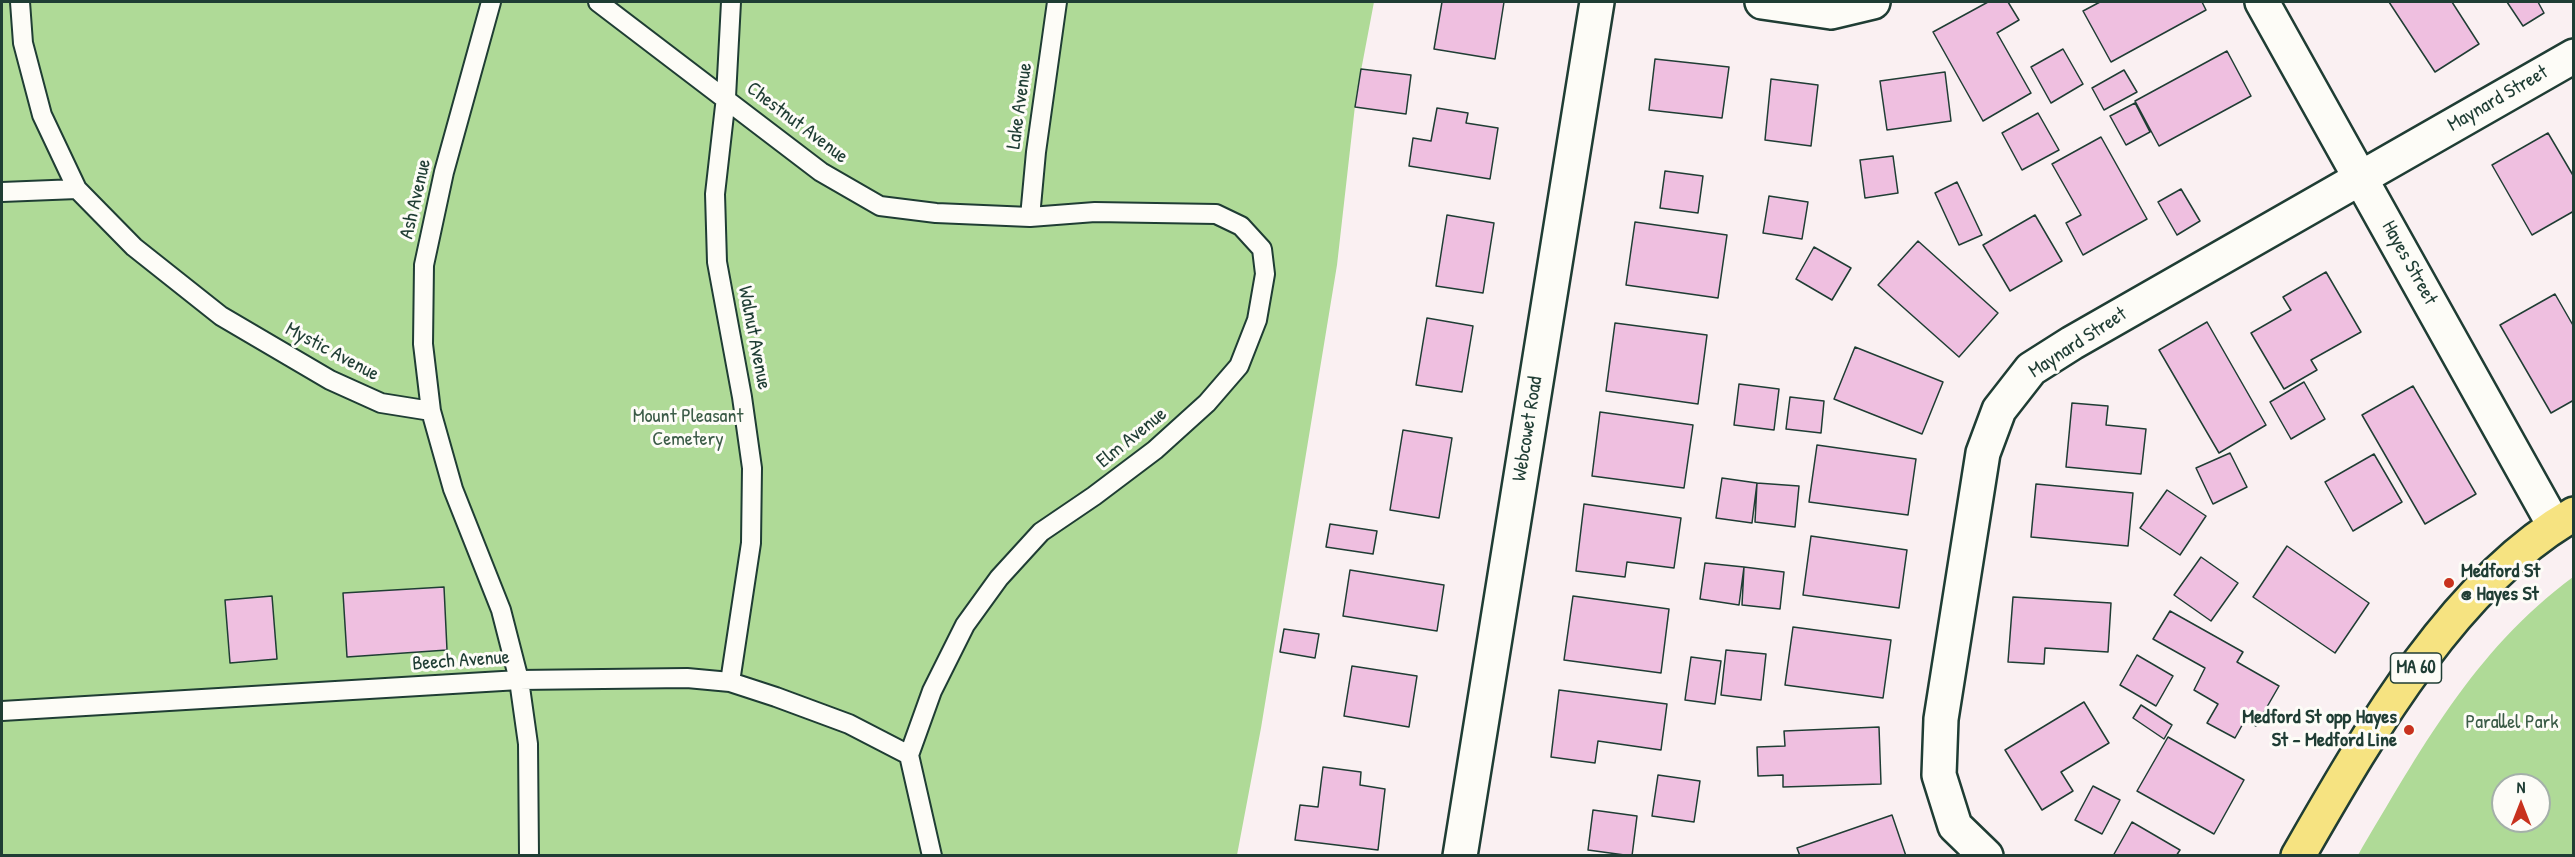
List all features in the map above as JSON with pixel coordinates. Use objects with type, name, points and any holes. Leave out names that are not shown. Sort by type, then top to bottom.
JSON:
[{"type":"main road","name":"MA 60","points":[[2298,855],[2352,763],[2421,661],[2462,609],[2486,585],[2564,519]]},
{"type":"street","name":"Webcowet Road","points":[[1460,855],[1597,2]]},
{"type":"street","points":[[1762,2],[1831,12],[1873,2]]},
{"type":"street","name":"Hayes Street","points":[[2262,2],[2361,177],[2564,519]]},
{"type":"street","name":"Maynard Street","points":[[1986,855],[1955,826],[1939,775],[1941,720],[1983,453],[1999,410],[2031,369],[2574,56]]},
{"type":"lane","name":"Mystic Avenue","points":[[20,2],[23,43],[42,115],[78,189],[134,247],[221,316],[340,385],[381,403],[431,411]]},
{"type":"lane","name":"Ash Avenue","points":[[431,411],[423,344],[424,265],[444,172],[491,2]]},
{"type":"lane","name":"Chestnut Avenue","points":[[598,2],[726,97],[821,172],[880,206],[936,213],[1030,218]]},
{"type":"lane","name":"Walnut Avenue","points":[[730,682],[751,543],[752,468],[742,397],[717,262],[715,194],[726,97],[731,2]]},
{"type":"lane","name":"Lake Avenue","points":[[1030,218],[1036,152],[1057,2]]},
{"type":"lane","points":[[2,192],[78,189]]},
{"type":"lane","name":"Elm Avenue","points":[[909,755],[932,691],[964,625],[999,578],[1041,532],[1155,450],[1207,403],[1239,366],[1257,320],[1265,274],[1262,249],[1241,226],[1216,214],[1095,212],[1030,218]]},
{"type":"lane","points":[[431,411],[453,489],[501,610],[519,680],[528,744],[529,855]]},
{"type":"lane","name":"Beech Avenue","points":[[2,711],[519,680],[687,678],[730,682],[849,724],[909,755]]},
{"type":"lane","points":[[909,755],[932,855]]},
{"type":"green space","name":"Mount Pleasant Cemetery","points":[[2,2],[1374,2],[1356,97],[1337,265],[1261,728],[1237,855],[2,856]]},
{"type":"green space","name":"Parallel Park","points":[[2573,577],[2573,855],[2358,855],[2451,705],[2506,637]]},
{"type":"building","points":[[1442,2],[1504,2],[1495,59],[1434,49]]},
{"type":"building","points":[[1988,2],[2008,2],[2019,20],[1997,33],[2031,93],[1983,121],[1933,32]]},
{"type":"building","points":[[2100,2],[2202,2],[2206,10],[2111,62],[2083,11]]},
{"type":"building","points":[[2389,2],[2452,2],[2479,44],[2435,72]]},
{"type":"building","points":[[2507,2],[2538,2],[2544,13],[2523,26]]},
{"type":"building","points":[[2063,49],[2083,84],[2051,103],[2031,67]]},
{"type":"building","points":[[2227,51],[2251,96],[2159,146],[2135,101]]},
{"type":"building","points":[[1655,59],[1729,67],[1722,118],[1649,110]]},
{"type":"building","points":[[1361,69],[1411,75],[1406,114],[1355,107]]},
{"type":"building","points":[[2124,70],[2137,92],[2104,110],[2092,88]]},
{"type":"building","points":[[1945,72],[1951,121],[1887,130],[1880,81]]},
{"type":"building","points":[[1771,79],[1818,85],[1811,146],[1765,140]]},
{"type":"building","points":[[2135,103],[2150,132],[2126,145],[2110,116]]},
{"type":"building","points":[[1437,108],[1468,113],[1466,123],[1498,128],[1490,179],[1409,166],[1413,138],[1431,141]]},
{"type":"building","points":[[2038,113],[2059,150],[2022,170],[2002,133]]},
{"type":"building","points":[[2548,133],[2574,177],[2574,211],[2532,235],[2492,165]]},
{"type":"building","points":[[2101,137],[2147,219],[2083,255],[2066,223],[2081,215],[2052,164]]},
{"type":"building","points":[[1893,156],[1898,193],[1865,198],[1860,160]]},
{"type":"building","points":[[1665,171],[1703,176],[1698,213],[1660,208]]},
{"type":"building","points":[[1957,182],[1982,235],[1959,245],[1935,193]]},
{"type":"building","points":[[2181,189],[2200,221],[2177,235],[2158,202]]},
{"type":"building","points":[[1769,196],[1808,202],[1802,239],[1763,233]]},
{"type":"building","points":[[1447,215],[1494,223],[1483,293],[1436,286]]},
{"type":"building","points":[[2035,215],[2062,261],[2010,291],[1983,245]]},
{"type":"building","points":[[1635,222],[1727,235],[1718,298],[1626,285]]},
{"type":"building","points":[[1918,241],[1998,313],[1959,357],[1878,285]]},
{"type":"building","points":[[1814,247],[1851,268],[1832,300],[1796,279]]},
{"type":"building","points":[[2326,272],[2361,332],[2311,360],[2317,370],[2284,389],[2251,333],[2291,310],[2283,297]]},
{"type":"building","points":[[2555,294],[2574,327],[2574,400],[2551,413],[2500,325]]},
{"type":"building","points":[[1427,318],[1473,326],[1462,392],[1416,385]]},
{"type":"building","points":[[2207,322],[2266,425],[2219,453],[2159,350]]},
{"type":"building","points":[[1615,323],[1707,335],[1698,404],[1606,391]]},
{"type":"building","points":[[1855,347],[1943,382],[1922,434],[1834,399]]},
{"type":"building","points":[[2304,382],[2325,419],[2291,439],[2270,402]]},
{"type":"building","points":[[1739,384],[1779,389],[1774,430],[1734,425]]},
{"type":"building","points":[[2413,386],[2476,494],[2425,524],[2362,415]]},
{"type":"building","points":[[1790,397],[1824,401],[1821,433],[1786,429]]},
{"type":"building","points":[[2072,403],[2108,406],[2106,425],[2146,429],[2141,474],[2066,467]]},
{"type":"building","points":[[1600,412],[1693,425],[1684,488],[1592,476]]},
{"type":"building","points":[[1403,430],[1452,438],[1439,518],[1390,510]]},
{"type":"building","points":[[1817,445],[1916,459],[1908,515],[1809,502]]},
{"type":"building","points":[[2230,453],[2247,487],[2213,504],[2196,468]]},
{"type":"building","points":[[2374,454],[2402,502],[2353,531],[2325,482]]},
{"type":"building","points":[[1722,478],[1757,483],[1752,523],[1716,518]]},
{"type":"building","points":[[1757,483],[1799,486],[1795,527],[1755,522]]},
{"type":"building","points":[[2036,484],[2133,493],[2128,546],[2031,537]]},
{"type":"building","points":[[2167,490],[2206,516],[2180,555],[2140,528]]},
{"type":"building","points":[[1584,504],[1681,518],[1674,568],[1627,562],[1625,577],[1576,571]]},
{"type":"building","points":[[1330,524],[1377,531],[1373,554],[1326,547]]},
{"type":"building","points":[[1811,536],[1907,550],[1899,608],[1803,595]]},
{"type":"building","points":[[2287,546],[2369,603],[2335,653],[2253,597]]},
{"type":"building","points":[[2201,557],[2238,583],[2211,621],[2174,595]]},
{"type":"building","points":[[1705,563],[1744,567],[1739,605],[1700,599]]},
{"type":"building","points":[[1744,567],[1784,572],[1780,609],[1742,605]]},
{"type":"building","points":[[1350,570],[1444,585],[1437,631],[1343,616]]},
{"type":"building","points":[[444,587],[447,650],[347,657],[343,593]]},
{"type":"building","points":[[272,596],[277,659],[230,663],[225,600]]},
{"type":"building","points":[[1573,596],[1669,609],[1661,673],[1564,660]]},
{"type":"building","points":[[2013,597],[2111,603],[2108,652],[2045,648],[2044,664],[2008,662]]},
{"type":"building","points":[[2170,611],[2243,652],[2237,662],[2279,686],[2256,726],[2245,720],[2235,738],[2207,723],[2218,704],[2194,690],[2205,668],[2153,639]]},
{"type":"building","points":[[1793,627],[1891,640],[1883,698],[1785,685]]},
{"type":"building","points":[[1284,629],[1319,634],[1315,658],[1280,652]]},
{"type":"building","points":[[1726,650],[1766,654],[1761,700],[1721,695]]},
{"type":"building","points":[[2137,655],[2173,676],[2156,706],[2120,685]]},
{"type":"building","points":[[1691,657],[1721,661],[1715,704],[1685,700]]},
{"type":"building","points":[[1352,666],[1417,676],[1409,727],[1344,716]]},
{"type":"building","points":[[1559,690],[1667,704],[1661,750],[1598,741],[1595,763],[1551,757]]},
{"type":"building","points":[[2084,702],[2109,743],[2061,772],[2073,791],[2042,810],[2005,750]]},
{"type":"building","points":[[2141,705],[2172,725],[2164,739],[2133,718]]},
{"type":"building","points":[[1879,727],[1881,784],[1783,787],[1783,775],[1758,776],[1757,747],[1785,746],[1784,731]]},
{"type":"building","points":[[2168,737],[2244,780],[2214,834],[2137,791]]},
{"type":"building","points":[[1323,767],[1361,772],[1360,785],[1385,789],[1378,850],[1295,840],[1300,805],[1318,807]]},
{"type":"building","points":[[1658,775],[1700,781],[1694,822],[1652,816]]},
{"type":"building","points":[[2093,786],[2120,800],[2102,834],[2075,820]]},
{"type":"building","points":[[1593,810],[1637,816],[1632,856],[1588,850]]},
{"type":"building","points":[[1892,815],[1906,856],[1800,856],[1797,848]]},
{"type":"building","points":[[2132,822],[2180,850],[2176,856],[2113,856]]},
{"type":"place","name":"Medford St @ Hayes St","points":[[2449,583]]},
{"type":"place","name":"Medford St opp Hayes St - Medford Line","points":[[2409,730]]}]
